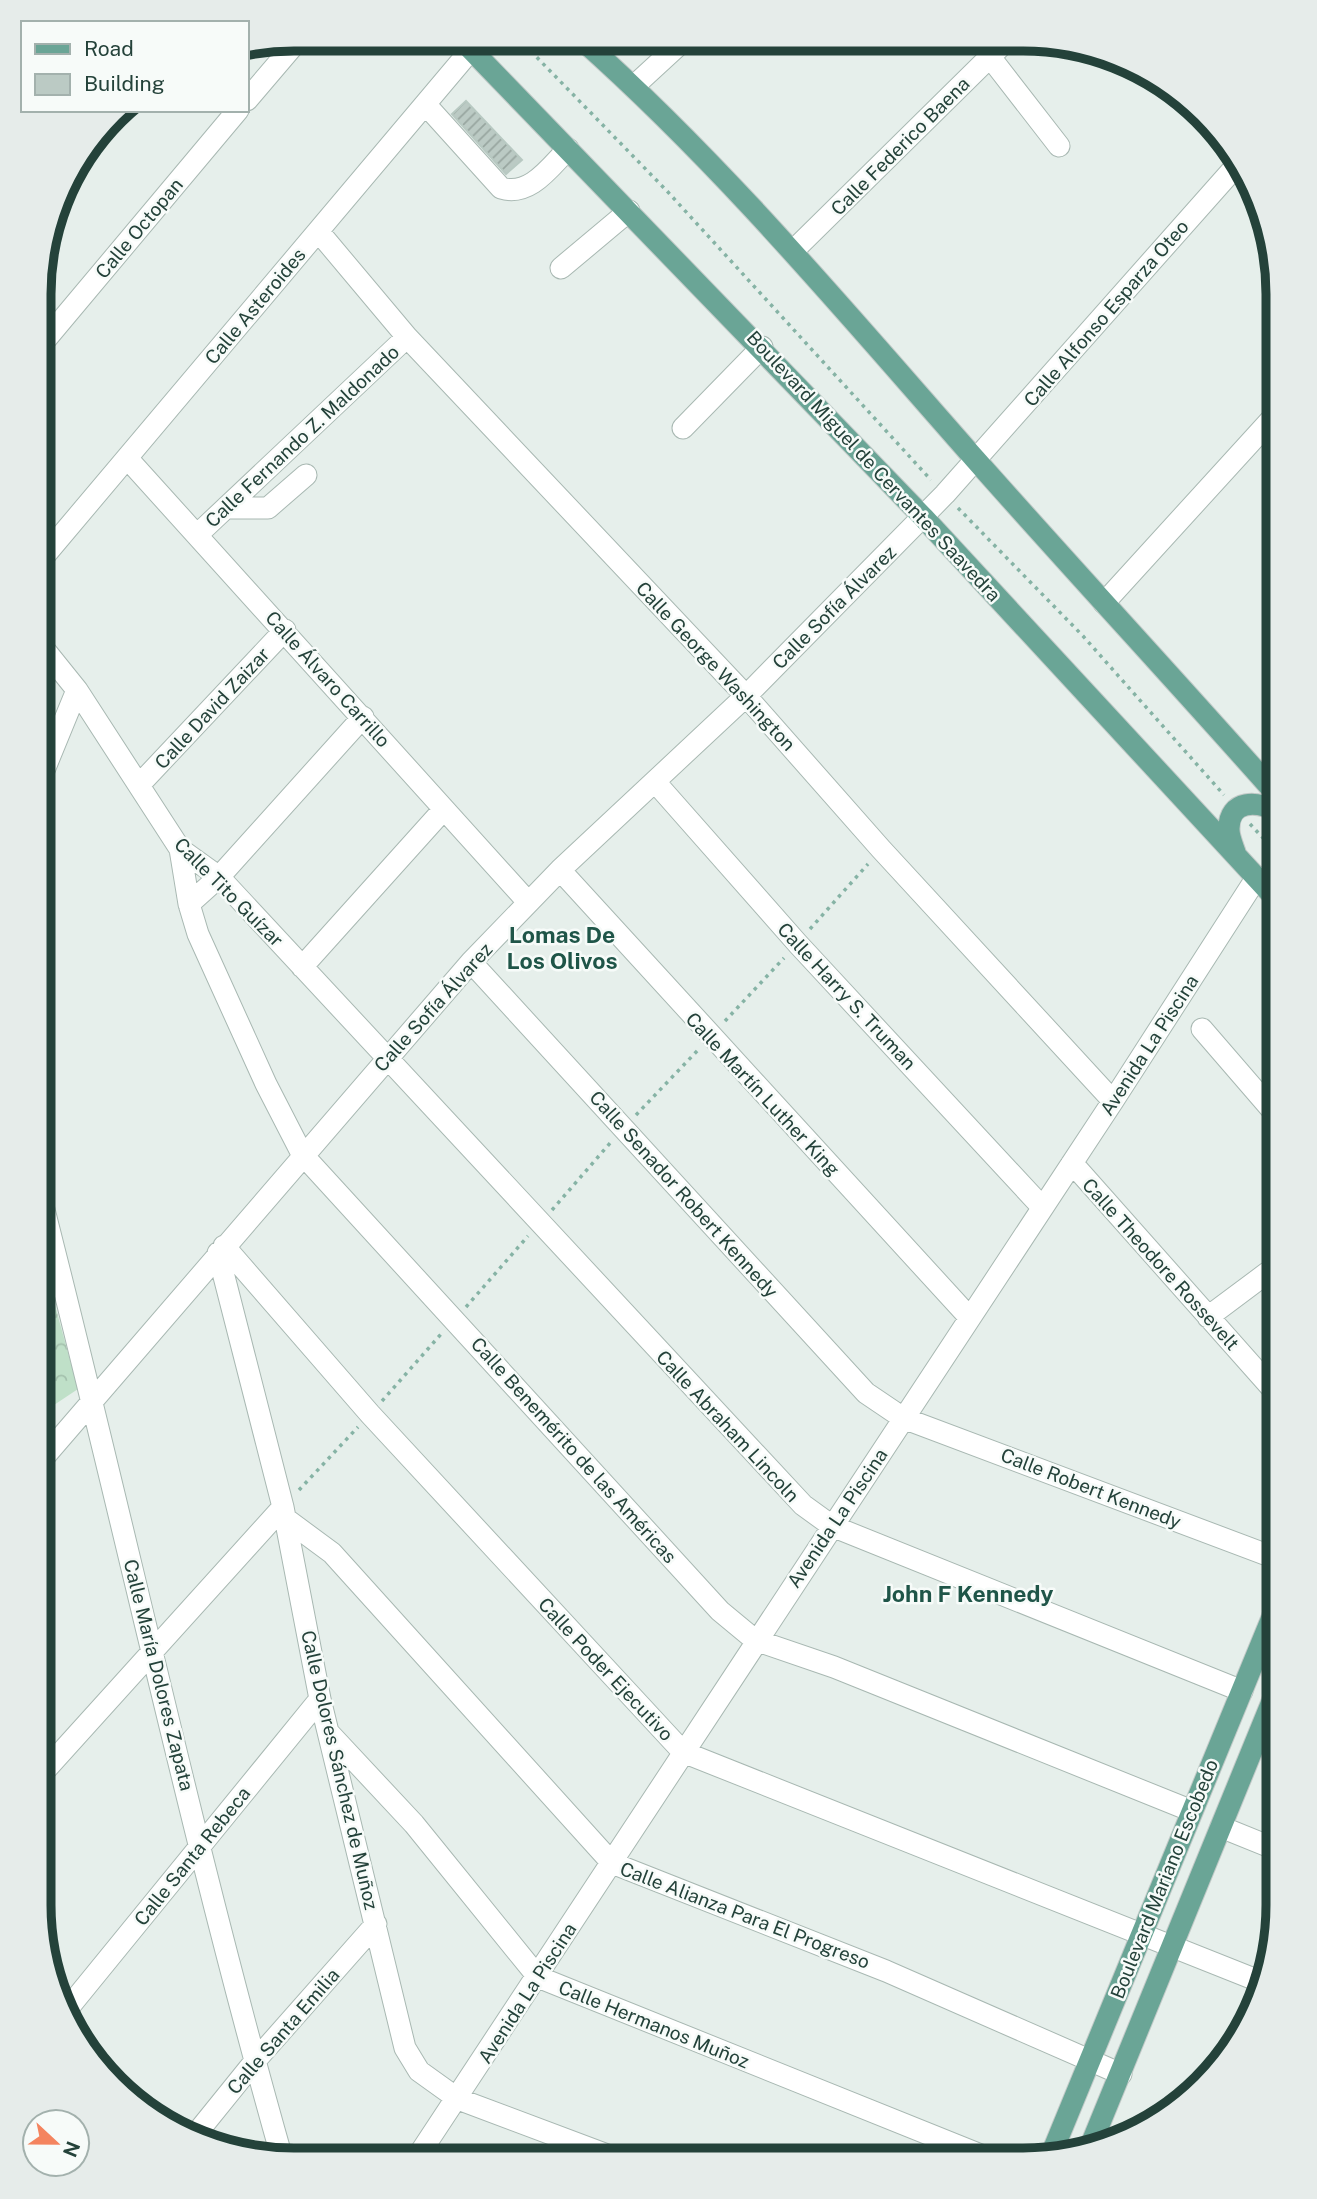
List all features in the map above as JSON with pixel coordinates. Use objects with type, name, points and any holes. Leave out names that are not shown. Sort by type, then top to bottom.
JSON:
[{"type":"main road","name":"Boulevard Miguel de Cervantes Saavedra","points":[[477,51],[568,149],[762,347],[923,517],[1266,888]]},
{"type":"main road","points":[[595,51],[634,86],[793,251],[976,461],[1266,777]]},
{"type":"main road","points":[[1236,854],[1228,830],[1236,809],[1244,803],[1255,802],[1266,807]]},
{"type":"main road","name":"Boulevard Mariano Escobedo","points":[[1055,2146],[1266,1632]]},
{"type":"main road","name":"Boulevard Mariano Escobedo","points":[[1094,2137],[1266,1722]]},
{"type":"street","name":"Calle Asteroides","points":[[51,548],[426,104],[464,51]]},
{"type":"street","points":[[634,86],[672,51]]},
{"type":"street","name":"Calle Federico Baena","points":[[793,251],[996,51]]},
{"type":"street","points":[[250,88],[286,52]]},
{"type":"street","points":[[990,57],[1059,146]]},
{"type":"street","points":[[426,104],[501,188],[510,191],[527,188],[568,149]]},
{"type":"street","name":"Calle Octopan","points":[[51,333],[236,112]]},
{"type":"street","name":"Calle Alfonso Esparza Oteo","points":[[976,461],[1233,170]]},
{"type":"street","points":[[561,268],[629,211]]},
{"type":"street","name":"Calle George Washington","points":[[318,231],[407,337],[746,696],[881,849],[1113,1101]]},
{"type":"street","name":"Calle Fernando Z. Maldonado","points":[[197,536],[407,337]]},
{"type":"street","points":[[683,428],[762,347]]},
{"type":"street","points":[[1104,603],[1266,425]]},
{"type":"street","name":"Calle Álvaro Carrillo","points":[[127,458],[528,902]]},
{"type":"street","name":"Calle Sofía Álvarez","points":[[51,1449],[302,1154],[471,962],[559,870],[656,783],[746,696],[976,461]]},
{"type":"street","points":[[227,508],[268,508],[306,475]]},
{"type":"street","name":"Calle David Zaizar","points":[[139,785],[285,630]]},
{"type":"street","name":"Calle Tito Guízar","points":[[51,658],[77,690],[180,849],[219,877],[387,1057]]},
{"type":"street","points":[[51,753],[77,690]]},
{"type":"street","points":[[189,904],[219,877],[363,717]]},
{"type":"street","name":"Calle Harry S. Truman","points":[[656,783],[797,944],[1042,1207]]},
{"type":"street","points":[[302,968],[444,809]]},
{"type":"street","name":"Calle Benemérito de las Américas","points":[[180,849],[189,904],[198,934],[266,1084],[302,1154],[720,1611],[755,1640],[834,1667],[1192,1811]]},
{"type":"street","name":"Calle Martín Luther King","points":[[559,870],[969,1317]]},
{"type":"street","name":"Avenida La Piscina","points":[[424,2148],[538,1977],[755,1640],[1113,1101],[1256,877]]},
{"type":"street","name":"Calle Senador Robert Kennedy","points":[[471,962],[831,1357],[866,1393],[903,1418]]},
{"type":"street","points":[[1202,1029],[1266,1102]]},
{"type":"street","name":"Calle Abraham Lincoln","points":[[387,1057],[750,1452],[803,1505],[832,1526],[1242,1691]]},
{"type":"street","name":"Calle Theodore Rossevelt","points":[[1072,1163],[1266,1382]]},
{"type":"street","name":"Calle María Dolores Zapata","points":[[51,1237],[254,2062],[279,2147]]},
{"type":"street","name":"Calle Poder Ejecutivo","points":[[221,1249],[683,1752],[1254,1979]]},
{"type":"street","name":"Calle Dolores Sánchez de Muñoz","points":[[221,1249],[284,1513],[320,1699],[405,2048],[419,2071],[458,2099],[589,2148]]},
{"type":"street","points":[[1208,1317],[1266,1274]]},
{"type":"street","name":"Calle Robert Kennedy","points":[[903,1418],[1266,1554]]},
{"type":"street","points":[[51,1763],[151,1650],[284,1513]]},
{"type":"street","name":"Calle Alianza Para El Progreso","points":[[284,1513],[332,1553],[612,1863],[886,1971],[1121,2074]]},
{"type":"street","name":"Calle Santa Rebeca","points":[[72,2004],[320,1699]]},
{"type":"street","name":"Calle Hermanos Muñoz","points":[[328,1731],[414,1825],[538,1977],[963,2148]]},
{"type":"street","points":[[1221,1827],[1266,1845]]},
{"type":"street","name":"Calle Santa Emilia","points":[[200,2129],[254,2062],[376,1924]]},
{"type":"path","points":[[531,51],[667,191],[945,494],[1083,636],[1266,840]]},
{"type":"path","points":[[284,1513],[370,1414]]},
{"type":"green space","points":[[51,1291],[78,1389],[51,1407]]},
{"type":"building","points":[[466,101],[522,160],[506,174],[452,114]]},
{"type":"district","name":"Lomas De Los Olivos","points":[[562,947]]},
{"type":"district","name":"John F Kennedy","points":[[968,1593]]}]
